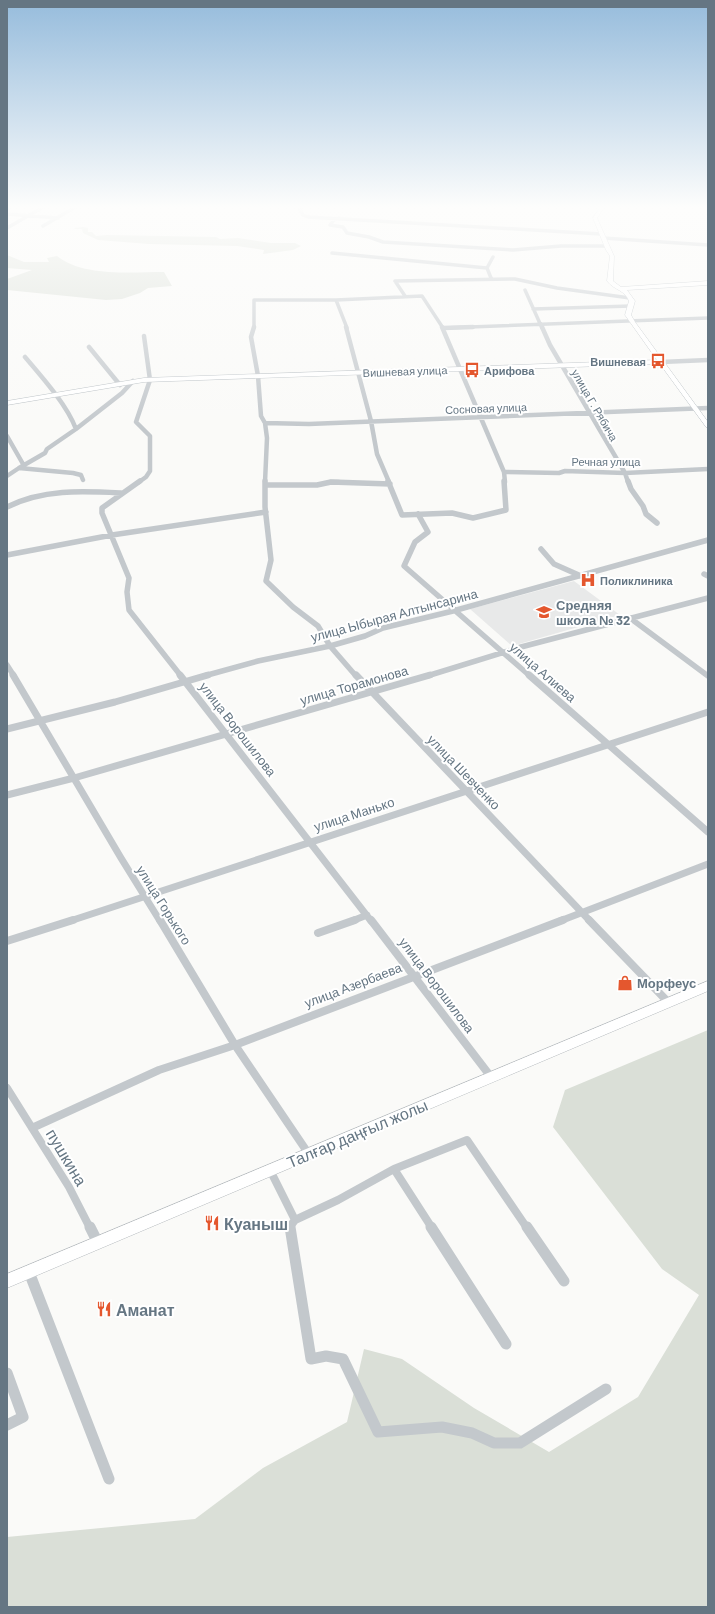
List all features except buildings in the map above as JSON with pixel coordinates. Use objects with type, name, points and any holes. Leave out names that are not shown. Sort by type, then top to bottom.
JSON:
[{"type":"main road","name":"Талғар даңғыл жолы","points":[[7,1281],[708,986]]},
{"type":"street","points":[[405,296],[395,281],[417,280]]},
{"type":"street","points":[[521,280],[557,288],[630,298]]},
{"type":"street","points":[[610,280],[618,289],[626,292],[632,301],[628,314],[632,322],[708,426]]},
{"type":"street","points":[[618,289],[708,283]]},
{"type":"street","name":"улица Г. Рябича","points":[[525,290],[540,325],[562,366],[625,473],[631,489],[643,506],[646,514],[657,523]]},
{"type":"street","points":[[7,555],[112,535],[266,512],[265,485],[267,438],[265,423],[261,416],[258,376],[251,337],[254,329],[254,300],[336,300],[422,296],[443,328],[504,472],[506,510],[473,518],[452,513],[402,515],[377,454],[371,421],[359,372],[347,329],[336,300]]},
{"type":"street","points":[[533,309],[631,306]]},
{"type":"street","points":[[443,328],[708,318]]},
{"type":"street","points":[[144,336],[150,380]]},
{"type":"street","points":[[89,348],[120,384]]},
{"type":"street","points":[[25,357],[56,395],[72,418],[76,429]]},
{"type":"street","name":"Вишневая улица","points":[[7,403],[133,381],[708,360]]},
{"type":"street","name":"улица Ворошилова","points":[[150,380],[136,422],[137,425],[148,430],[150,436],[150,472],[146,477],[121,493],[102,508],[102,513],[129,578],[127,592],[129,610],[414,975],[491,1077]]},
{"type":"street","points":[[7,476],[21,466],[45,453],[47,449],[76,429],[122,393],[133,381]]},
{"type":"street","name":"Сосновая улица","points":[[265,423],[309,424],[708,408]]},
{"type":"street","points":[[7,436],[21,466]]},
{"type":"street","points":[[21,466],[51,472],[69,472],[81,475],[83,480]]},
{"type":"street","name":"Речная улица","points":[[504,472],[559,473],[565,471],[591,471],[625,473],[708,469]]},
{"type":"street","points":[[265,485],[317,485],[331,482],[390,484]]},
{"type":"street","points":[[7,507],[26,497],[39,495],[86,492],[121,493]]},
{"type":"street","name":"улица Шевченко","points":[[266,512],[271,560],[266,581],[293,607],[318,626],[330,646],[371,693],[669,1003]]},
{"type":"street","name":"улица Алиева","points":[[418,514],[428,532],[415,542],[404,566],[453,611],[708,832]]},
{"type":"street","name":"улица Ыбырая Алтынсарина","points":[[7,729],[115,702],[185,681],[286,654],[330,646],[365,636],[383,628],[453,611],[708,540]]},
{"type":"street","points":[[541,549],[554,564],[581,576]]},
{"type":"street","name":"улица Торамонова","points":[[7,796],[226,735],[502,653],[708,598]]},
{"type":"street","points":[[630,618],[708,676]]},
{"type":"street","name":"улица Горького","points":[[7,666],[121,858],[145,895],[235,1045],[308,1154]]},
{"type":"street","name":"улица Манько","points":[[7,941],[708,712]]},
{"type":"street","name":"улица Азербаева","points":[[32,1128],[159,1070],[235,1045],[414,975],[708,864]]},
{"type":"street","points":[[318,933],[367,915]]},
{"type":"street","name":"пушкина","points":[[7,1088],[69,1187],[98,1243]]},
{"type":"street","points":[[564,1281],[467,1140],[394,1169],[338,1200],[295,1220],[289,1228],[312,1359],[326,1356],[343,1360],[378,1432],[442,1427],[472,1433],[494,1443],[520,1444],[606,1389]]},
{"type":"street","points":[[394,1169],[506,1344]]},
{"type":"street","points":[[270,1170],[295,1220]]},
{"type":"street","points":[[29,1272],[109,1479]]},
{"type":"street","points":[[7,1374],[23,1417],[7,1425]]},
{"type":"shaded area","points":[[7,280],[169,280],[172,286],[148,288],[140,293],[122,299],[106,300],[7,290]]},
{"type":"shaded area","name":"Средняя школа № 32","points":[[574,581],[620,615],[512,646],[470,609]]},
{"type":"shaded area","points":[[708,1030],[708,1607],[7,1607],[7,1537],[195,1519],[263,1468],[347,1422],[364,1349],[402,1359],[474,1408],[549,1452],[638,1397],[699,1295],[662,1269],[553,1127],[565,1090]]},
{"type":"place","name":"Вишневая","points":[[658,361]]},
{"type":"place","name":"Арифова","points":[[472,370]]},
{"type":"place","name":"Поликлиника","points":[[588,580]]},
{"type":"place","name":"Средняя школа № 32","points":[[544,612]]},
{"type":"place","name":"Морфеус","points":[[625,983]]},
{"type":"place","name":"Куаныш","points":[[212,1223]]},
{"type":"place","name":"Аманат","points":[[104,1309]]}]
